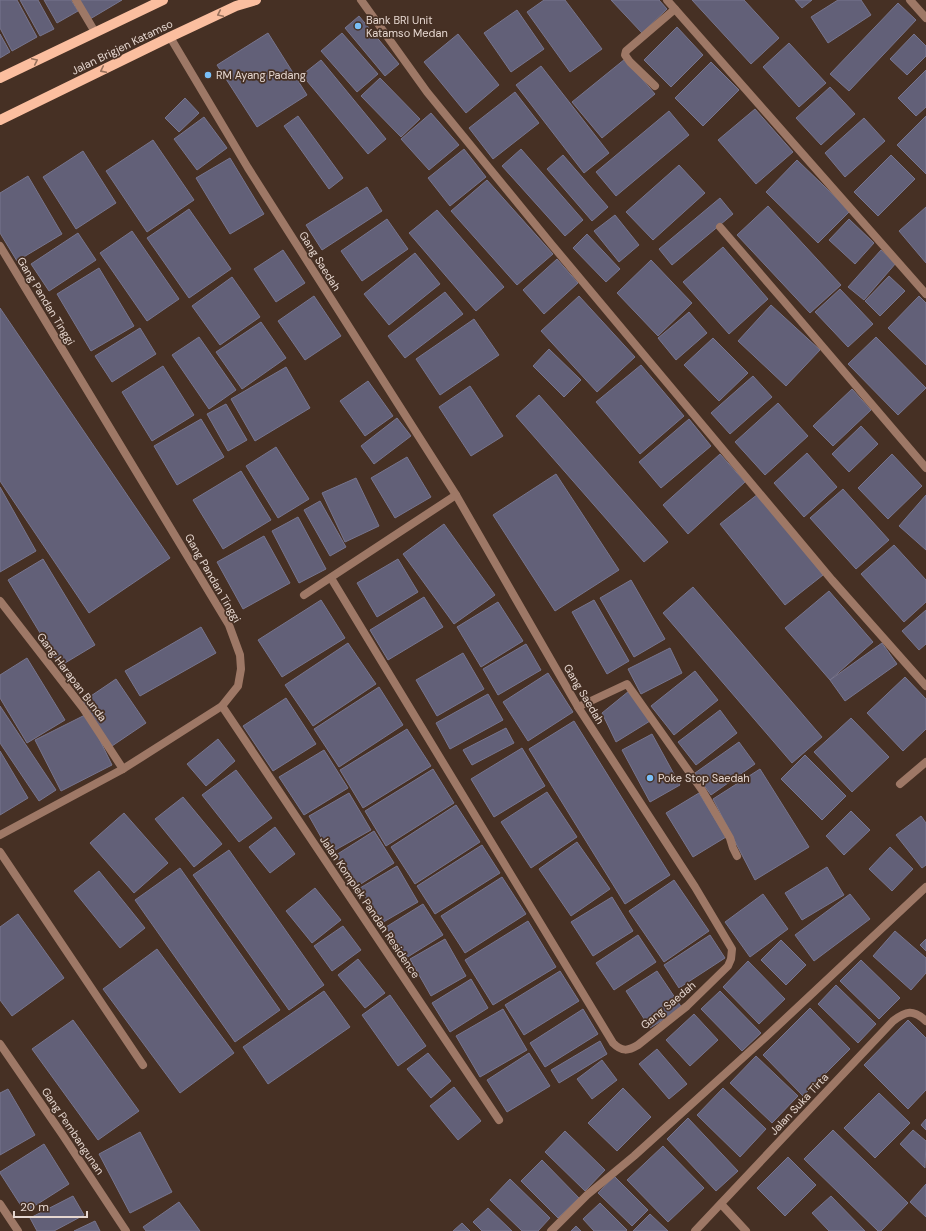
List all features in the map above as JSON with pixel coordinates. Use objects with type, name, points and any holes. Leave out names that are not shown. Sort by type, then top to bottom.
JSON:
[{"type":"main road","points":[[0,78],[163,0]]},
{"type":"main road","name":"Jalan Brigjen Katamso","points":[[0,120],[170,36],[236,6],[256,0]]},
{"type":"street","points":[[76,0],[95,32]]},
{"type":"street","points":[[361,0],[427,92],[552,245],[832,580],[926,686]]},
{"type":"street","points":[[667,0],[926,294]]},
{"type":"street","points":[[910,0],[926,18]]},
{"type":"street","points":[[655,86],[630,62],[625,55],[626,51],[675,9]]},
{"type":"street","name":"Gang Saedah","points":[[170,36],[248,168],[456,495],[578,707],[695,887],[732,950],[731,959],[728,966],[687,1006],[631,1049],[624,1050],[618,1048],[613,1043],[331,578]]},
{"type":"street","points":[[720,227],[926,468]]},
{"type":"street","name":"Gang Pandan Tinggi","points":[[0,246],[229,625],[240,656],[241,669],[238,686],[222,706],[123,769],[0,835]]},
{"type":"street","points":[[304,595],[456,495]]},
{"type":"street","name":"Gang Harapan Bunda","points":[[0,601],[83,708],[123,769]]},
{"type":"street","points":[[578,707],[627,684],[702,790],[730,838],[733,848],[738,856]]},
{"type":"street","name":"Jalan Komplek Pandan Residence","points":[[222,706],[499,1120]]},
{"type":"street","points":[[900,784],[926,762]]},
{"type":"street","points":[[0,852],[143,1065]]},
{"type":"street","points":[[551,1231],[587,1195],[634,1156],[764,1039],[878,934],[926,887]]},
{"type":"street","name":"Jalan Suka Tirta","points":[[695,1231],[893,1021],[903,1013],[909,1012],[918,1015],[926,1021]]},
{"type":"street","name":"Gang Pembangunan","points":[[0,1044],[126,1231]]},
{"type":"street","points":[[0,1204],[18,1231]]},
{"type":"street","points":[[721,1204],[746,1231]]},
{"type":"building","points":[[0,0],[17,0],[37,37],[12,51],[0,28]]},
{"type":"building","points":[[20,0],[38,0],[54,29],[40,36]]},
{"type":"building","points":[[44,0],[71,0],[78,11],[57,23]]},
{"type":"building","points":[[79,0],[122,0],[90,19]]},
{"type":"building","points":[[544,0],[565,0],[602,49],[570,72],[527,12]]},
{"type":"building","points":[[611,0],[659,0],[667,9],[642,33]]},
{"type":"building","points":[[692,0],[744,0],[779,38],[751,64]]},
{"type":"building","points":[[795,0],[812,0],[802,8]]},
{"type":"building","points":[[838,0],[861,0],[871,15],[828,43],[811,17]]},
{"type":"building","points":[[898,3],[916,20],[849,91],[830,74]]},
{"type":"building","points":[[517,10],[544,49],[511,72],[484,33]]},
{"type":"building","points":[[359,16],[399,64],[385,76],[345,28]]},
{"type":"building","points":[[677,27],[703,55],[671,87],[644,60]]},
{"type":"building","points":[[268,33],[307,95],[257,127],[217,65]]},
{"type":"building","points":[[342,33],[378,74],[357,92],[321,51]]},
{"type":"building","points":[[0,34],[10,52],[0,58]]},
{"type":"building","points":[[458,34],[499,85],[466,113],[424,62]]},
{"type":"building","points":[[914,34],[926,46],[926,56],[907,75],[890,59]]},
{"type":"building","points":[[789,43],[826,83],[799,107],[763,67]]},
{"type":"building","points":[[625,59],[655,94],[602,138],[572,102]]},
{"type":"building","points":[[321,60],[386,139],[368,154],[302,75]]},
{"type":"building","points":[[711,62],[739,90],[703,126],[675,98]]},
{"type":"building","points":[[541,66],[609,153],[584,173],[516,85]]},
{"type":"building","points":[[926,70],[926,107],[916,116],[898,98]]},
{"type":"building","points":[[380,78],[420,119],[401,137],[361,96]]},
{"type":"building","points":[[830,87],[855,114],[821,145],[796,118]]},
{"type":"building","points":[[515,92],[539,123],[493,159],[469,128]]},
{"type":"building","points":[[185,98],[199,113],[179,132],[165,118]]},
{"type":"building","points":[[755,109],[793,152],[756,184],[718,140]]},
{"type":"building","points":[[669,111],[689,135],[616,196],[596,172]]},
{"type":"building","points":[[431,113],[459,145],[429,170],[401,139]]},
{"type":"building","points":[[298,116],[343,178],[329,189],[284,126]]},
{"type":"building","points":[[926,116],[926,174],[897,145]]},
{"type":"building","points":[[204,117],[227,148],[197,170],[174,139]]},
{"type":"building","points":[[864,118],[885,141],[845,177],[825,153]]},
{"type":"building","points":[[153,140],[194,200],[147,232],[106,171]]},
{"type":"building","points":[[464,149],[486,177],[450,206],[428,178]]},
{"type":"building","points":[[521,149],[583,220],[565,236],[502,166]]},
{"type":"building","points":[[83,151],[116,203],[76,229],[43,177]]},
{"type":"building","points":[[563,155],[608,207],[592,221],[547,169]]},
{"type":"building","points":[[891,155],[915,179],[878,216],[854,192]]},
{"type":"building","points":[[230,158],[264,214],[230,234],[196,178]]},
{"type":"building","points":[[797,160],[850,211],[818,243],[766,192]]},
{"type":"building","points":[[679,165],[705,193],[653,240],[626,212]]},
{"type":"building","points":[[28,176],[62,234],[17,261],[0,233],[0,193]]},
{"type":"building","points":[[487,180],[553,254],[517,285],[451,211]]},
{"type":"building","points":[[367,187],[382,211],[322,250],[306,225]]},
{"type":"building","points":[[720,198],[733,214],[672,265],[659,249]]},
{"type":"building","points":[[768,206],[841,285],[810,313],[737,235]]},
{"type":"building","points":[[926,207],[926,263],[899,231]]},
{"type":"building","points":[[189,209],[231,269],[189,298],[147,238]]},
{"type":"building","points":[[437,210],[504,287],[476,311],[409,233]]},
{"type":"building","points":[[615,215],[639,245],[619,262],[594,231]]},
{"type":"building","points":[[387,219],[408,249],[362,281],[341,251]]},
{"type":"building","points":[[849,219],[874,243],[855,264],[829,240]]},
{"type":"building","points":[[132,231],[179,299],[147,321],[100,253]]},
{"type":"building","points":[[78,233],[96,260],[49,291],[31,264]]},
{"type":"building","points":[[587,234],[620,269],[606,282],[573,248]]},
{"type":"building","points":[[723,247],[768,299],[729,334],[683,282]]},
{"type":"building","points":[[283,250],[305,283],[276,302],[254,269]]},
{"type":"building","points":[[881,250],[896,263],[864,300],[848,287]]},
{"type":"building","points":[[415,253],[440,284],[389,325],[364,294]]},
{"type":"building","points":[[557,259],[578,283],[544,314],[523,290]]},
{"type":"building","points":[[651,260],[692,303],[658,336],[617,293]]},
{"type":"building","points":[[99,268],[134,326],[91,351],[57,294]]},
{"type":"building","points":[[889,276],[905,291],[880,316],[865,301]]},
{"type":"building","points":[[232,277],[260,317],[220,345],[192,306]]},
{"type":"building","points":[[840,289],[873,324],[848,347],[815,312]]},
{"type":"building","points":[[445,292],[463,314],[405,358],[388,336]]},
{"type":"building","points":[[314,296],[341,336],[305,360],[278,321]]},
{"type":"building","points":[[579,296],[635,357],[597,392],[541,331]]},
{"type":"building","points":[[919,296],[926,303],[926,365],[888,328]]},
{"type":"building","points":[[771,305],[820,350],[786,386],[738,341]]},
{"type":"building","points":[[0,308],[170,558],[89,613],[0,481]]},
{"type":"building","points":[[689,312],[707,333],[676,360],[658,338]]},
{"type":"building","points":[[474,319],[499,355],[440,395],[416,359]]},
{"type":"building","points":[[261,322],[286,358],[242,389],[216,352]]},
{"type":"building","points":[[140,328],[156,354],[112,382],[95,356]]},
{"type":"building","points":[[199,337],[236,390],[209,409],[172,355]]},
{"type":"building","points":[[876,337],[926,388],[898,415],[848,364]]},
{"type":"building","points":[[713,338],[748,373],[719,401],[684,365]]},
{"type":"building","points":[[549,349],[581,380],[564,397],[533,366]]},
{"type":"building","points":[[641,365],[684,416],[640,454],[596,402]]},
{"type":"building","points":[[163,366],[194,415],[152,441],[122,392]]},
{"type":"building","points":[[286,367],[310,408],[255,441],[231,399]]},
{"type":"building","points":[[753,376],[772,397],[730,434],[711,413]]},
{"type":"building","points":[[368,381],[393,416],[365,436],[340,401]]},
{"type":"building","points":[[470,386],[503,436],[471,456],[439,407]]},
{"type":"building","points":[[852,389],[871,410],[833,446],[813,426]]},
{"type":"building","points":[[539,395],[668,542],[644,562],[516,416]]},
{"type":"building","points":[[778,403],[808,436],[765,475],[735,442]]},
{"type":"building","points":[[226,404],[247,440],[228,451],[207,414]]},
{"type":"building","points":[[397,418],[411,436],[374,464],[361,446]]},
{"type":"building","points":[[201,419],[224,457],[177,485],[154,446]]},
{"type":"building","points":[[689,419],[711,446],[661,488],[639,462]]},
{"type":"building","points":[[861,426],[878,444],[849,472],[832,454]]},
{"type":"building","points":[[276,447],[309,499],[278,518],[246,466]]},
{"type":"building","points":[[807,453],[837,487],[804,517],[774,483]]},
{"type":"building","points":[[720,454],[745,482],[688,534],[663,505]]},
{"type":"building","points":[[892,454],[922,486],[888,519],[858,488]]},
{"type":"building","points":[[407,457],[431,497],[395,518],[371,478]]},
{"type":"building","points":[[241,471],[271,520],[223,549],[193,500]]},
{"type":"building","points":[[556,474],[619,570],[555,611],[493,515]]},
{"type":"building","points":[[356,478],[379,526],[345,542],[322,493]]},
{"type":"building","points":[[0,487],[36,551],[0,572]]},
{"type":"building","points":[[843,489],[889,540],[856,569],[810,518]]},
{"type":"building","points":[[758,494],[823,575],[785,605],[720,524]]},
{"type":"building","points":[[926,495],[926,550],[899,526]]},
{"type":"building","points":[[320,501],[346,547],[330,556],[304,510]]},
{"type":"building","points":[[298,517],[326,569],[299,583],[272,531]]},
{"type":"building","points":[[444,524],[495,595],[454,624],[403,554]]},
{"type":"building","points":[[264,536],[290,583],[243,609],[217,562]]},
{"type":"building","points":[[894,545],[926,580],[926,602],[904,622],[861,574]]},
{"type":"building","points":[[43,559],[95,645],[60,666],[8,580]]},
{"type":"building","points":[[398,559],[418,592],[377,617],[357,583]]},
{"type":"building","points":[[631,580],[665,639],[634,657],[600,598]]},
{"type":"building","points":[[693,587],[822,737],[792,763],[663,613]]},
{"type":"building","points":[[829,591],[873,642],[830,680],[785,628]]},
{"type":"building","points":[[424,597],[443,627],[388,660],[370,630]]},
{"type":"building","points":[[321,600],[345,638],[282,677],[258,640]]},
{"type":"building","points":[[594,600],[629,661],[607,674],[572,612]]},
{"type":"building","points":[[498,602],[523,641],[481,667],[457,627]]},
{"type":"building","points":[[926,610],[926,644],[919,650],[902,631]]},
{"type":"building","points":[[201,627],[216,653],[140,696],[125,671]]},
{"type":"building","points":[[348,643],[376,684],[313,726],[285,685]]},
{"type":"building","points":[[882,643],[897,664],[845,701],[830,680]]},
{"type":"building","points":[[526,644],[541,670],[498,695],[483,669]]},
{"type":"building","points":[[670,648],[682,673],[641,694],[628,669]]},
{"type":"building","points":[[463,653],[484,689],[437,716],[416,680]]},
{"type":"building","points":[[27,658],[65,720],[27,743],[0,698],[0,675]]},
{"type":"building","points":[[695,671],[718,700],[674,735],[651,706]]},
{"type":"building","points":[[548,673],[573,712],[528,741],[503,702]]},
{"type":"building","points":[[905,677],[926,699],[926,729],[903,751],[867,713]]},
{"type":"building","points":[[116,679],[146,723],[112,746],[82,702]]},
{"type":"building","points":[[379,687],[403,725],[339,767],[314,729]]},
{"type":"building","points":[[629,691],[650,721],[616,742],[602,713]]},
{"type":"building","points":[[488,694],[503,720],[450,749],[436,723]]},
{"type":"building","points":[[286,698],[316,744],[273,771],[243,726]]},
{"type":"building","points":[[0,706],[56,790],[39,801],[0,743]]},
{"type":"building","points":[[720,710],[737,733],[696,765],[678,742]]},
{"type":"building","points":[[87,714],[112,765],[61,791],[35,740]]},
{"type":"building","points":[[851,718],[889,757],[852,792],[814,752]]},
{"type":"building","points":[[574,721],[670,875],[625,904],[529,749]]},
{"type":"building","points":[[506,728],[514,743],[472,765],[463,750]]},
{"type":"building","points":[[407,729],[431,766],[363,808],[340,770]]},
{"type":"building","points":[[652,734],[680,785],[650,802],[622,750]]},
{"type":"building","points":[[218,739],[235,761],[206,786],[187,764]]},
{"type":"building","points":[[739,742],[755,764],[711,795],[695,773]]},
{"type":"building","points":[[522,748],[545,786],[494,817],[471,779]]},
{"type":"building","points":[[324,750],[348,788],[304,815],[279,777]]},
{"type":"building","points":[[0,751],[28,798],[0,815]]},
{"type":"building","points":[[805,755],[846,796],[822,820],[781,779]]},
{"type":"building","points":[[433,769],[454,803],[386,846],[365,811]]},
{"type":"building","points":[[760,769],[809,847],[755,880],[713,799]]},
{"type":"building","points":[[236,770],[272,818],[239,842],[202,795]]},
{"type":"building","points":[[547,792],[577,837],[531,868],[501,822]]},
{"type":"building","points":[[349,793],[371,830],[330,853],[309,816]]},
{"type":"building","points":[[699,793],[726,837],[693,857],[666,813]]},
{"type":"building","points":[[183,797],[222,844],[194,867],[155,819]]},
{"type":"building","points":[[456,805],[480,842],[415,884],[391,847]]},
{"type":"building","points":[[851,811],[870,830],[844,855],[826,836]]},
{"type":"building","points":[[124,813],[168,863],[134,893],[90,843]]},
{"type":"building","points":[[921,816],[926,823],[926,865],[922,868],[896,835]]},
{"type":"building","points":[[275,827],[295,854],[270,873],[249,847]]},
{"type":"building","points":[[374,831],[394,863],[356,887],[336,855]]},
{"type":"building","points":[[577,842],[610,889],[571,916],[539,869]]},
{"type":"building","points":[[482,845],[500,873],[435,914],[417,886]]},
{"type":"building","points":[[890,847],[913,869],[892,891],[869,869]]},
{"type":"building","points":[[229,850],[324,985],[289,1010],[193,875]]},
{"type":"building","points":[[397,866],[418,902],[380,924],[360,888]]},
{"type":"building","points":[[827,867],[844,895],[802,920],[785,893]]},
{"type":"building","points":[[180,868],[280,1010],[235,1042],[135,900]]},
{"type":"building","points":[[99,871],[145,928],[120,948],[74,891]]},
{"type":"building","points":[[502,877],[526,914],[465,953],[441,916]]},
{"type":"building","points":[[674,880],[709,931],[664,962],[629,911]]},
{"type":"building","points":[[315,888],[341,920],[312,943],[286,911]]},
{"type":"building","points":[[763,894],[788,929],[750,957],[725,922]]},
{"type":"building","points":[[850,894],[870,919],[814,961],[795,935]]},
{"type":"building","points":[[612,897],[633,931],[593,956],[571,922]]},
{"type":"building","points":[[423,904],[443,935],[406,958],[386,927]]},
{"type":"building","points":[[18,914],[64,978],[12,1016],[0,1000],[0,927]]},
{"type":"building","points":[[528,921],[556,967],[493,1005],[465,960]]},
{"type":"building","points":[[343,926],[361,950],[332,971],[314,946]]},
{"type":"building","points":[[895,931],[926,958],[926,973],[911,990],[873,956]]},
{"type":"building","points":[[638,935],[656,962],[614,990],[596,963]]},
{"type":"building","points":[[710,935],[725,958],[679,988],[664,965]]},
{"type":"building","points":[[445,939],[466,976],[431,996],[410,959]]},
{"type":"building","points":[[926,939],[926,951],[920,945]]},
{"type":"building","points":[[781,940],[806,965],[786,985],[761,960]]},
{"type":"building","points":[[157,949],[234,1053],[180,1093],[103,989]]},
{"type":"building","points":[[358,959],[385,993],[365,1008],[338,975]]},
{"type":"building","points":[[861,960],[900,998],[879,1019],[840,981]]},
{"type":"building","points":[[748,961],[785,999],[759,1024],[723,987]]},
{"type":"building","points":[[560,971],[579,1001],[524,1035],[505,1005]]},
{"type":"building","points":[[657,971],[682,1008],[650,1028],[626,991]]},
{"type":"building","points":[[471,979],[488,1008],[450,1032],[432,1003]]},
{"type":"building","points":[[836,985],[876,1024],[858,1043],[818,1004]]},
{"type":"building","points":[[324,991],[350,1027],[268,1084],[243,1047]]},
{"type":"building","points":[[720,991],[761,1033],[742,1051],[701,1009]]},
{"type":"building","points":[[390,995],[426,1046],[398,1066],[362,1015]]},
{"type":"building","points":[[810,1008],[850,1049],[803,1096],[763,1055]]},
{"type":"building","points":[[503,1009],[527,1050],[480,1077],[456,1036]]},
{"type":"building","points":[[583,1009],[598,1034],[545,1067],[530,1043]]},
{"type":"building","points":[[694,1014],[718,1040],[690,1066],[666,1040]]},
{"type":"building","points":[[73,1020],[139,1111],[98,1140],[32,1049]]},
{"type":"building","points":[[908,1020],[926,1038],[926,1090],[908,1109],[864,1065]]},
{"type":"building","points":[[600,1041],[607,1054],[559,1083],[551,1070]]},
{"type":"building","points":[[657,1049],[687,1084],[669,1099],[639,1064]]},
{"type":"building","points":[[428,1053],[451,1081],[431,1098],[407,1069]]},
{"type":"building","points":[[529,1053],[550,1086],[507,1112],[487,1080]]},
{"type":"building","points":[[756,1056],[798,1096],[772,1123],[730,1083]]},
{"type":"building","points":[[602,1060],[617,1080],[592,1099],[577,1079]]},
{"type":"building","points":[[454,1087],[481,1121],[458,1140],[430,1106]]},
{"type":"building","points":[[623,1088],[651,1117],[617,1151],[588,1123]]},
{"type":"building","points":[[723,1088],[766,1129],[740,1157],[697,1115]]},
{"type":"building","points":[[8,1089],[35,1135],[0,1155],[0,1093]]},
{"type":"building","points":[[879,1093],[910,1123],[875,1158],[844,1128]]},
{"type":"building","points":[[688,1118],[738,1171],[716,1191],[667,1139]]},
{"type":"building","points":[[926,1119],[926,1130],[921,1125]]},
{"type":"building","points":[[833,1130],[908,1203],[881,1231],[878,1231],[804,1159]]},
{"type":"building","points":[[913,1130],[926,1141],[925,1168],[900,1144]]},
{"type":"building","points":[[565,1131],[605,1170],[585,1191],[545,1152]]},
{"type":"building","points":[[140,1132],[172,1192],[130,1213],[99,1154]]},
{"type":"building","points":[[44,1144],[69,1184],[25,1212],[0,1172]]},
{"type":"building","points":[[663,1146],[704,1188],[668,1222],[627,1180]]},
{"type":"building","points":[[788,1157],[816,1185],[785,1216],[757,1188]]},
{"type":"building","points":[[542,1160],[579,1198],[558,1218],[521,1181]]},
{"type":"building","points":[[614,1176],[648,1210],[632,1226],[598,1193]]},
{"type":"building","points":[[510,1179],[550,1218],[538,1231],[522,1231],[490,1200]]},
{"type":"building","points":[[926,1184],[926,1217],[910,1202]]},
{"type":"building","points":[[73,1196],[84,1215],[54,1231],[37,1231],[30,1218]]},
{"type":"building","points":[[831,1196],[865,1231],[829,1231],[812,1213]]},
{"type":"building","points":[[179,1202],[200,1231],[146,1231],[143,1227]]},
{"type":"building","points":[[600,1203],[627,1230],[626,1231],[594,1231],[583,1219]]},
{"type":"building","points":[[488,1208],[512,1231],[482,1231],[473,1222]]},
{"type":"building","points":[[650,1214],[668,1231],[633,1231]]},
{"type":"building","points":[[95,1221],[100,1231],[74,1231]]},
{"type":"building","points":[[462,1223],[470,1231],[453,1231]]},
{"type":"building","points":[[576,1226],[581,1231],[571,1231]]},
{"type":"place","name":"Bank BRI Unit Katamso Medan","points":[[358,26]]},
{"type":"place","name":"RM Ayang Padang","points":[[208,75]]},
{"type":"place","name":"Poke Stop Saedah","points":[[650,778]]}]
